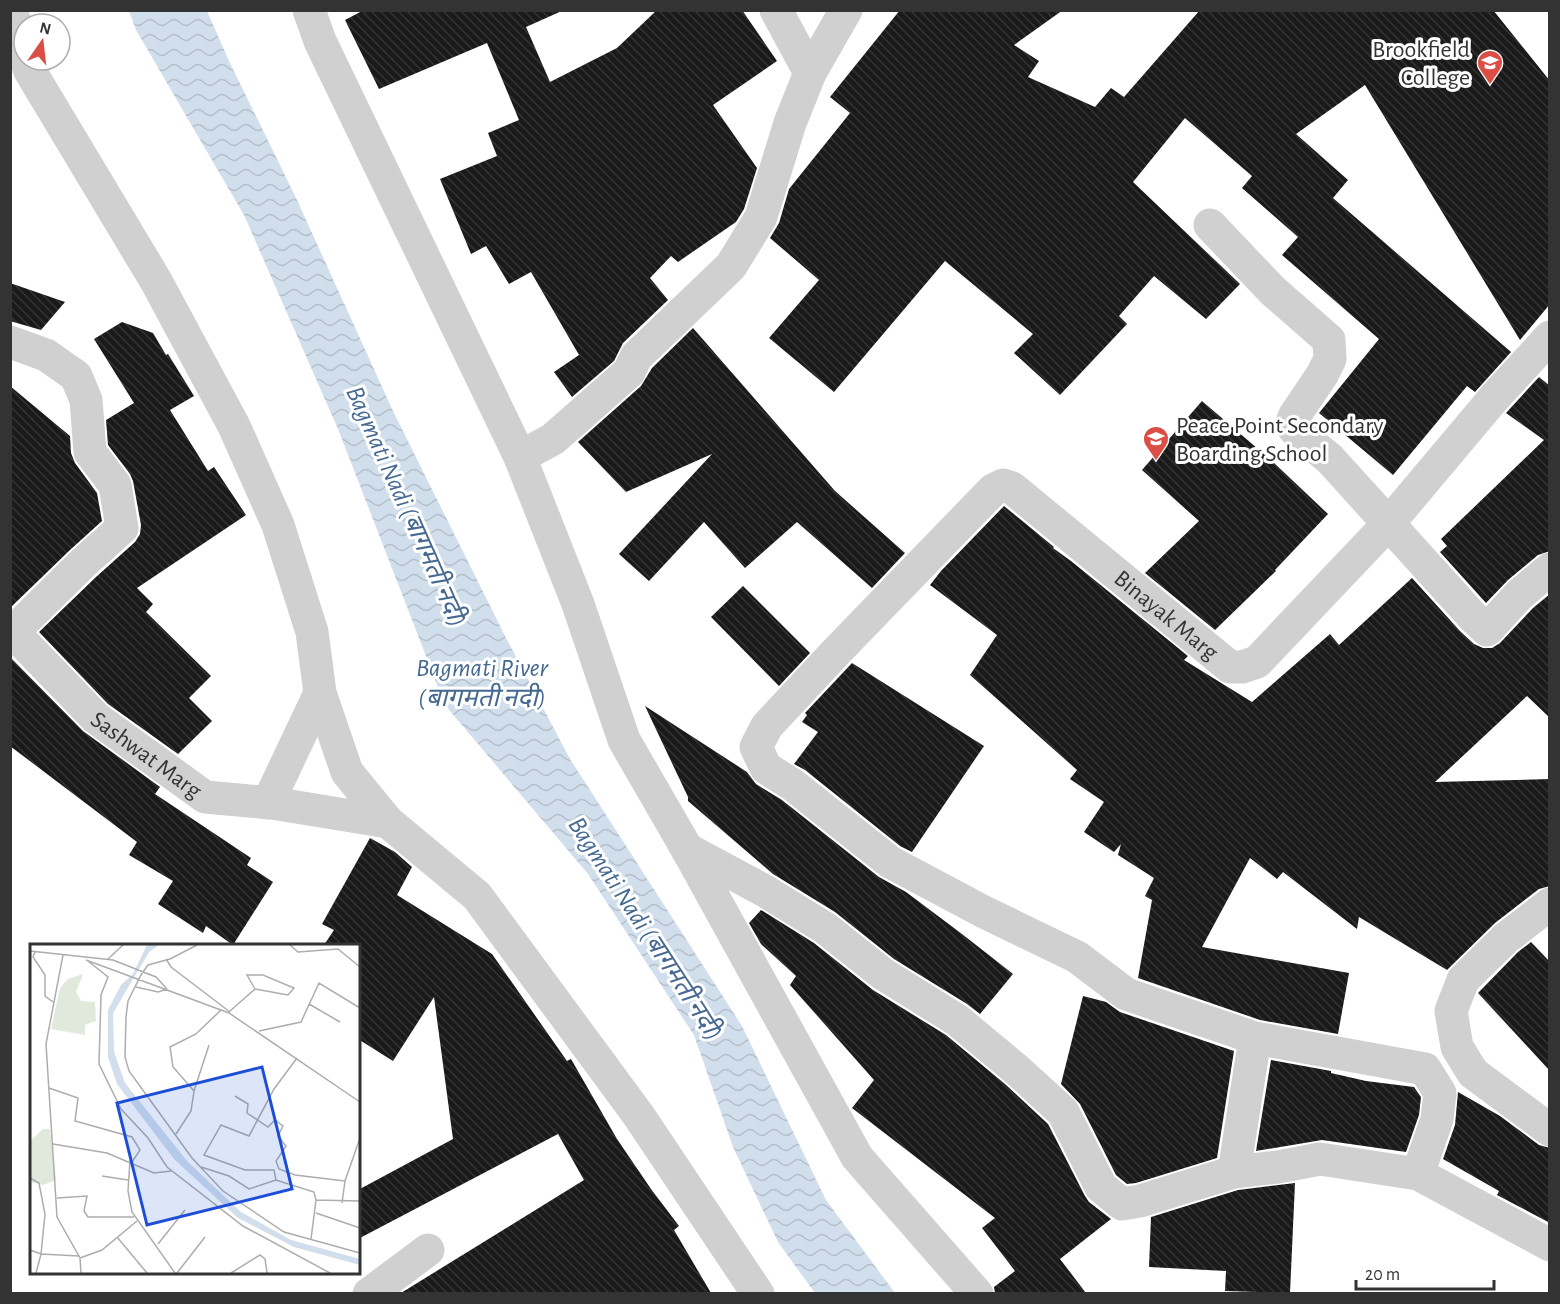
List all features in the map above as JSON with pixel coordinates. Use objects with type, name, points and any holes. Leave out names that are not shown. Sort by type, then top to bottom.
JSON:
[{"type":"street","points":[[309,10],[320,41],[520,458],[578,604],[624,740],[687,849],[857,1157],[978,1293]]},
{"type":"street","points":[[776,10],[810,73]]},
{"type":"street","points":[[520,458],[553,439],[629,372],[636,357],[731,266],[761,217],[790,123],[810,73],[846,10]]},
{"type":"street","points":[[31,72],[156,281],[234,426],[281,536],[312,632],[320,693],[347,772],[388,822],[477,896],[639,1116],[758,1293]]},
{"type":"street","points":[[1210,225],[1273,291],[1329,340],[1330,359],[1291,425],[1330,459],[1487,630],[1520,594],[1550,569]]},
{"type":"street","name":"Binayak Marg","points":[[1255,1038],[1126,994],[1077,957],[984,912],[890,862],[793,785],[766,768],[756,747],[767,726],[845,643],[993,490],[1003,485],[1012,488],[1230,667],[1242,667],[1257,662],[1388,524],[1494,398],[1550,337]]},
{"type":"street","points":[[10,342],[46,355],[76,376],[86,400],[90,452],[115,485],[122,528],[12,630]]},
{"type":"street","name":"Sashwat Marg","points":[[12,630],[96,718],[205,797],[268,803],[388,822]]},
{"type":"street","points":[[268,803],[320,693]]},
{"type":"street","points":[[687,849],[765,891],[825,928],[883,974],[957,1020],[1063,1112],[1101,1187],[1122,1204],[1140,1201],[1234,1172],[1320,1159],[1418,1174],[1550,1245]]},
{"type":"street","points":[[1550,904],[1506,938],[1463,980],[1451,1011],[1457,1047],[1473,1073],[1550,1130]]},
{"type":"street","points":[[1234,1172],[1255,1038],[1425,1069],[1440,1093],[1437,1119],[1418,1174]]},
{"type":"street","points":[[369,1293],[428,1250]]},
{"type":"water","name":"Bagmati River (बागमती नदी)","points":[[129,11],[207,11],[297,200],[393,411],[505,636],[570,759],[742,1026],[826,1200],[895,1293],[815,1293],[778,1242],[733,1147],[694,1035],[588,874],[445,705],[338,429],[244,215],[136,30]]},
{"type":"building","points":[[364,10],[564,10],[526,27],[550,82],[617,48],[657,10],[742,10],[777,61],[713,105],[757,168],[744,209],[736,222],[678,262],[671,256],[650,278],[668,300],[623,343],[614,361],[572,397],[554,372],[579,355],[531,272],[509,284],[486,246],[471,254],[440,179],[497,156],[488,133],[519,120],[487,43],[379,89],[345,20]]},
{"type":"building","points":[[900,10],[1063,10],[1014,45],[1039,61],[1028,77],[1095,107],[1111,88],[1124,97],[1200,10],[1493,10],[1550,81],[1550,304],[1520,340],[1365,85],[1296,134],[1348,180],[1333,198],[1511,352],[1475,392],[1467,386],[1393,475],[1319,413],[1379,339],[1282,255],[1298,237],[1242,188],[1252,176],[1185,118],[1133,182],[1240,284],[1206,319],[1154,276],[1119,316],[1127,324],[1060,395],[1014,353],[1033,334],[945,261],[834,392],[769,338],[819,280],[770,238],[779,223],[789,189],[850,113],[830,97]]},
{"type":"building","points":[[10,283],[65,302],[41,330],[10,321]]},
{"type":"building","points":[[122,322],[153,333],[166,355],[168,354],[194,396],[170,410],[208,471],[214,467],[246,515],[137,588],[153,604],[146,612],[211,676],[189,698],[212,721],[178,754],[108,704],[39,632],[135,542],[140,534],[141,525],[133,481],[108,445],[106,420],[134,403],[94,339]]},
{"type":"building","points":[[693,328],[835,491],[905,553],[872,588],[797,522],[745,568],[704,522],[649,581],[619,554],[712,454],[626,492],[578,442],[641,386],[652,368]]},
{"type":"building","points":[[1539,377],[1550,386],[1550,551],[1538,555],[1508,580],[1486,603],[1440,552],[1447,546],[1441,539],[1544,440],[1506,413]]},
{"type":"building","points":[[10,386],[70,436],[71,453],[75,463],[97,493],[102,521],[10,608]]},
{"type":"building","points":[[1202,401],[1272,461],[1328,514],[1276,571],[1215,630],[1145,573],[1199,521],[1142,470]]},
{"type":"building","points":[[1004,506],[1188,656],[1184,660],[1252,702],[1330,634],[1339,645],[1412,578],[1460,631],[1474,644],[1483,648],[1492,648],[1500,643],[1533,608],[1550,594],[1550,718],[1527,696],[1435,782],[1550,779],[1550,886],[1539,889],[1495,923],[1447,970],[1359,917],[1357,929],[1283,872],[1277,879],[1250,858],[1202,947],[1349,973],[1338,1034],[1260,1020],[1138,978],[1152,900],[1145,896],[1154,878],[1118,855],[1121,844],[1114,852],[1084,832],[1104,802],[1070,779],[1077,770],[970,675],[997,635],[930,585]]},
{"type":"building","points":[[743,586],[810,653],[779,686],[711,617]]},
{"type":"building","points":[[10,657],[83,731],[160,787],[155,794],[251,858],[247,865],[273,882],[234,944],[206,926],[203,933],[158,904],[173,881],[129,855],[137,842],[10,746]]},
{"type":"building","points":[[852,663],[984,746],[912,852],[900,846],[805,770],[794,764],[818,732],[802,722],[807,715],[805,713]]},
{"type":"building","points":[[645,706],[747,772],[756,784],[782,800],[879,877],[906,892],[1013,974],[980,1014],[894,959],[835,912],[773,874],[688,801]]},
{"type":"building","points":[[370,838],[395,852],[412,867],[397,895],[492,954],[567,1061],[571,1059],[617,1139],[679,1226],[674,1230],[711,1293],[401,1293],[584,1180],[558,1134],[360,1238],[360,1189],[453,1139],[434,997],[393,1061],[360,1040],[360,944],[325,944],[334,930],[322,924]]},
{"type":"building","points":[[761,910],[814,943],[873,990],[946,1035],[1005,1084],[1048,1124],[1085,1196],[1089,1202],[1111,1219],[1060,1259],[1086,1293],[995,1293],[994,1287],[1015,1271],[982,1228],[995,1218],[852,1108],[874,1080],[790,985],[796,976],[761,944],[749,923]]},
{"type":"building","points":[[1531,942],[1550,962],[1550,1071],[1478,993],[1518,952]]},
{"type":"building","points":[[1083,996],[1106,1002],[1120,1012],[1234,1051],[1217,1158],[1136,1183],[1127,1184],[1116,1175],[1080,1104],[1061,1084]]},
{"type":"building","points":[[1271,1060],[1331,1071],[1331,1073],[1366,1081],[1414,1087],[1421,1097],[1419,1115],[1406,1152],[1322,1140],[1256,1151]]},
{"type":"building","points":[[1458,1092],[1500,1116],[1539,1145],[1550,1148],[1550,1223],[1497,1195],[1499,1191],[1443,1159],[1455,1125]]},
{"type":"building","points":[[1295,1183],[1290,1293],[1225,1291],[1226,1271],[1149,1267],[1151,1217],[1238,1190]]},
{"type":"place","name":"Brookfield College","points":[[1490,86]]},
{"type":"place","name":"Peace Point Secondary Boarding School","points":[[1156,462]]},
{"type":"water label","name":"Bagmati Nadi (बागमती नदी)","points":[[407,506]]},
{"type":"water label","name":"Bagmati Nadi (बागमती नदी)","points":[[646,928]]}]
